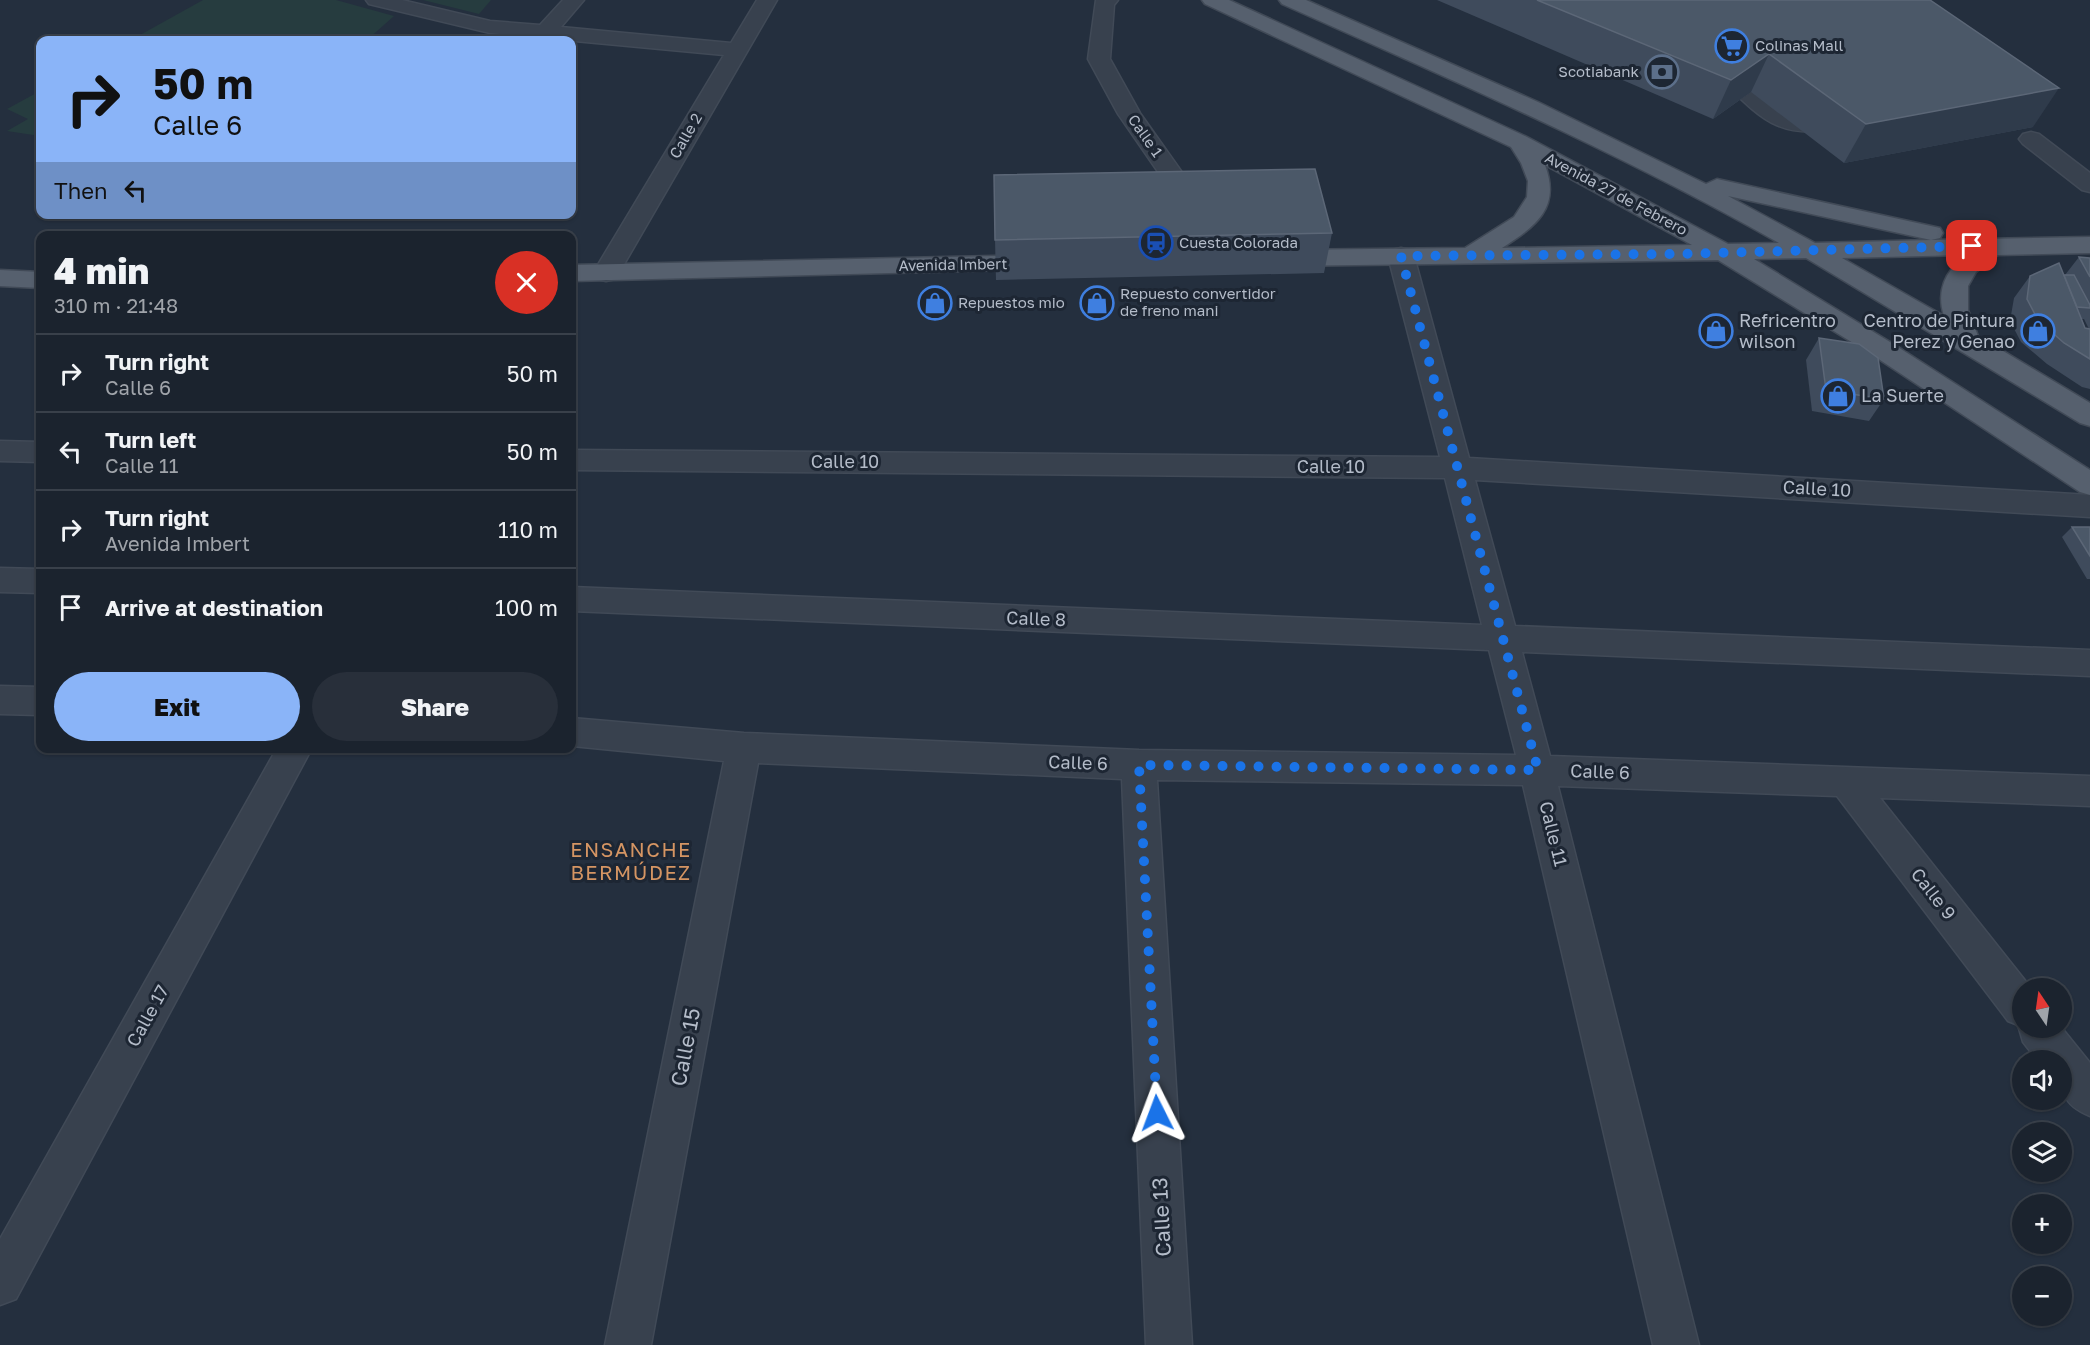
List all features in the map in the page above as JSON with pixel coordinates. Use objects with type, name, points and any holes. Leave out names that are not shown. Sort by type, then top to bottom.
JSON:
[{"type":"main road","name":"Avenida 27 de Febrero","points":[[1212,0],[1519,142],[1722,253],[1899,358],[2090,484]]},
{"type":"main road","points":[[1289,0],[1569,124],[1671,175],[1809,249],[2090,416]]},
{"type":"main road","points":[[1472,255],[1525,220],[1538,202],[1542,183],[1535,162],[1519,142]]},
{"type":"main road","points":[[1671,175],[1878,223],[1994,246]]},
{"type":"main road","points":[[1254,259],[1722,253],[1809,249],[2090,245]]},
{"type":"main road","points":[[1967,341],[1955,315],[1952,293],[1959,276],[1973,260],[1994,246]]},
{"type":"main road","name":"Avenida Imbert","points":[[576,273],[1066,263]]},
{"type":"main road","points":[[0,278],[36,280]]},
{"type":"street","points":[[376,0],[456,21],[737,50]]},
{"type":"street","points":[[546,31],[574,0]]},
{"type":"street","name":"Calle 2","points":[[606,273],[767,0]]},
{"type":"street","name":"Calle 1","points":[[1105,1],[1099,59],[1129,114],[1211,230]]},
{"type":"street","points":[[1701,48],[1780,120],[1814,127],[1857,118]]},
{"type":"street","points":[[2031,139],[2090,185]]},
{"type":"street","name":"Calle 11","points":[[1401,256],[1501,640],[1538,770],[1676,1345]]},
{"type":"street","points":[[0,451],[36,452]]},
{"type":"street","name":"Calle 10","points":[[576,460],[1457,468],[2090,506]]},
{"type":"street","points":[[0,580],[36,581]]},
{"type":"street","name":"Calle 8","points":[[576,599],[1501,640],[2090,663]]},
{"type":"street","points":[[0,700],[36,701]]},
{"type":"street","name":"Calle 6","points":[[576,732],[744,748],[1139,765],[1538,770],[2090,791]]},
{"type":"street","name":"Calle 15","points":[[628,1345],[744,748]]},
{"type":"street","name":"Calle 17","points":[[0,1283],[292,753]]},
{"type":"street","name":"Calle 13","points":[[1139,765],[1169,1345]]},
{"type":"street","name":"Calle 9","points":[[1845,780],[2012,995]]},
{"type":"street","points":[[2045,1038],[2090,1096]]},
{"type":"green space","points":[[203,0],[336,0],[394,16],[372,36],[138,36]]},
{"type":"green space","points":[[423,0],[491,0],[479,14]]},
{"type":"green space","points":[[36,93],[36,135],[7,131],[28,119],[7,109]]},
{"type":"building","points":[[1537,0],[1930,0],[2059,88],[1866,124],[1769,54],[1731,80]]},
{"type":"building","points":[[1315,169],[1332,233],[995,240],[994,175]]},
{"type":"building","points":[[2079,257],[2090,258],[2090,277]]},
{"type":"building","points":[[2059,263],[2085,328],[2090,329],[2090,359],[2064,343],[2038,320],[2027,299],[2030,276]]},
{"type":"building","points":[[2064,275],[2074,275],[2090,308],[2077,307]]},
{"type":"building","points":[[1819,338],[1859,344],[1878,358],[1884,399],[1826,390]]},
{"type":"building","points":[[2072,527],[2090,527],[2090,556]]},
{"type":"place","name":"Colinas Mall","points":[[1732,46]]},
{"type":"place","name":"Scotiabank","points":[[1662,72]]},
{"type":"place","name":"Cuesta Colorada","points":[[1156,243]]},
{"type":"place","name":"Repuestos mio","points":[[935,303]]},
{"type":"place","name":"Repuesto convertidor de freno mani","points":[[1097,303]]},
{"type":"place","name":"Refricentro wilson","points":[[1716,331]]},
{"type":"place","name":"Centro de Pintura Perez y Genao","points":[[2038,331]]},
{"type":"place","name":"La Suerte","points":[[1838,396]]},
{"type":"district","name":"ENSANCHE BERMÚDEZ","points":[[631,862]]},
{"type":"route","points":[[1157,1113],[1139,765],[1538,770],[1501,640],[1401,256],[1679,254],[1972,246]]}]
